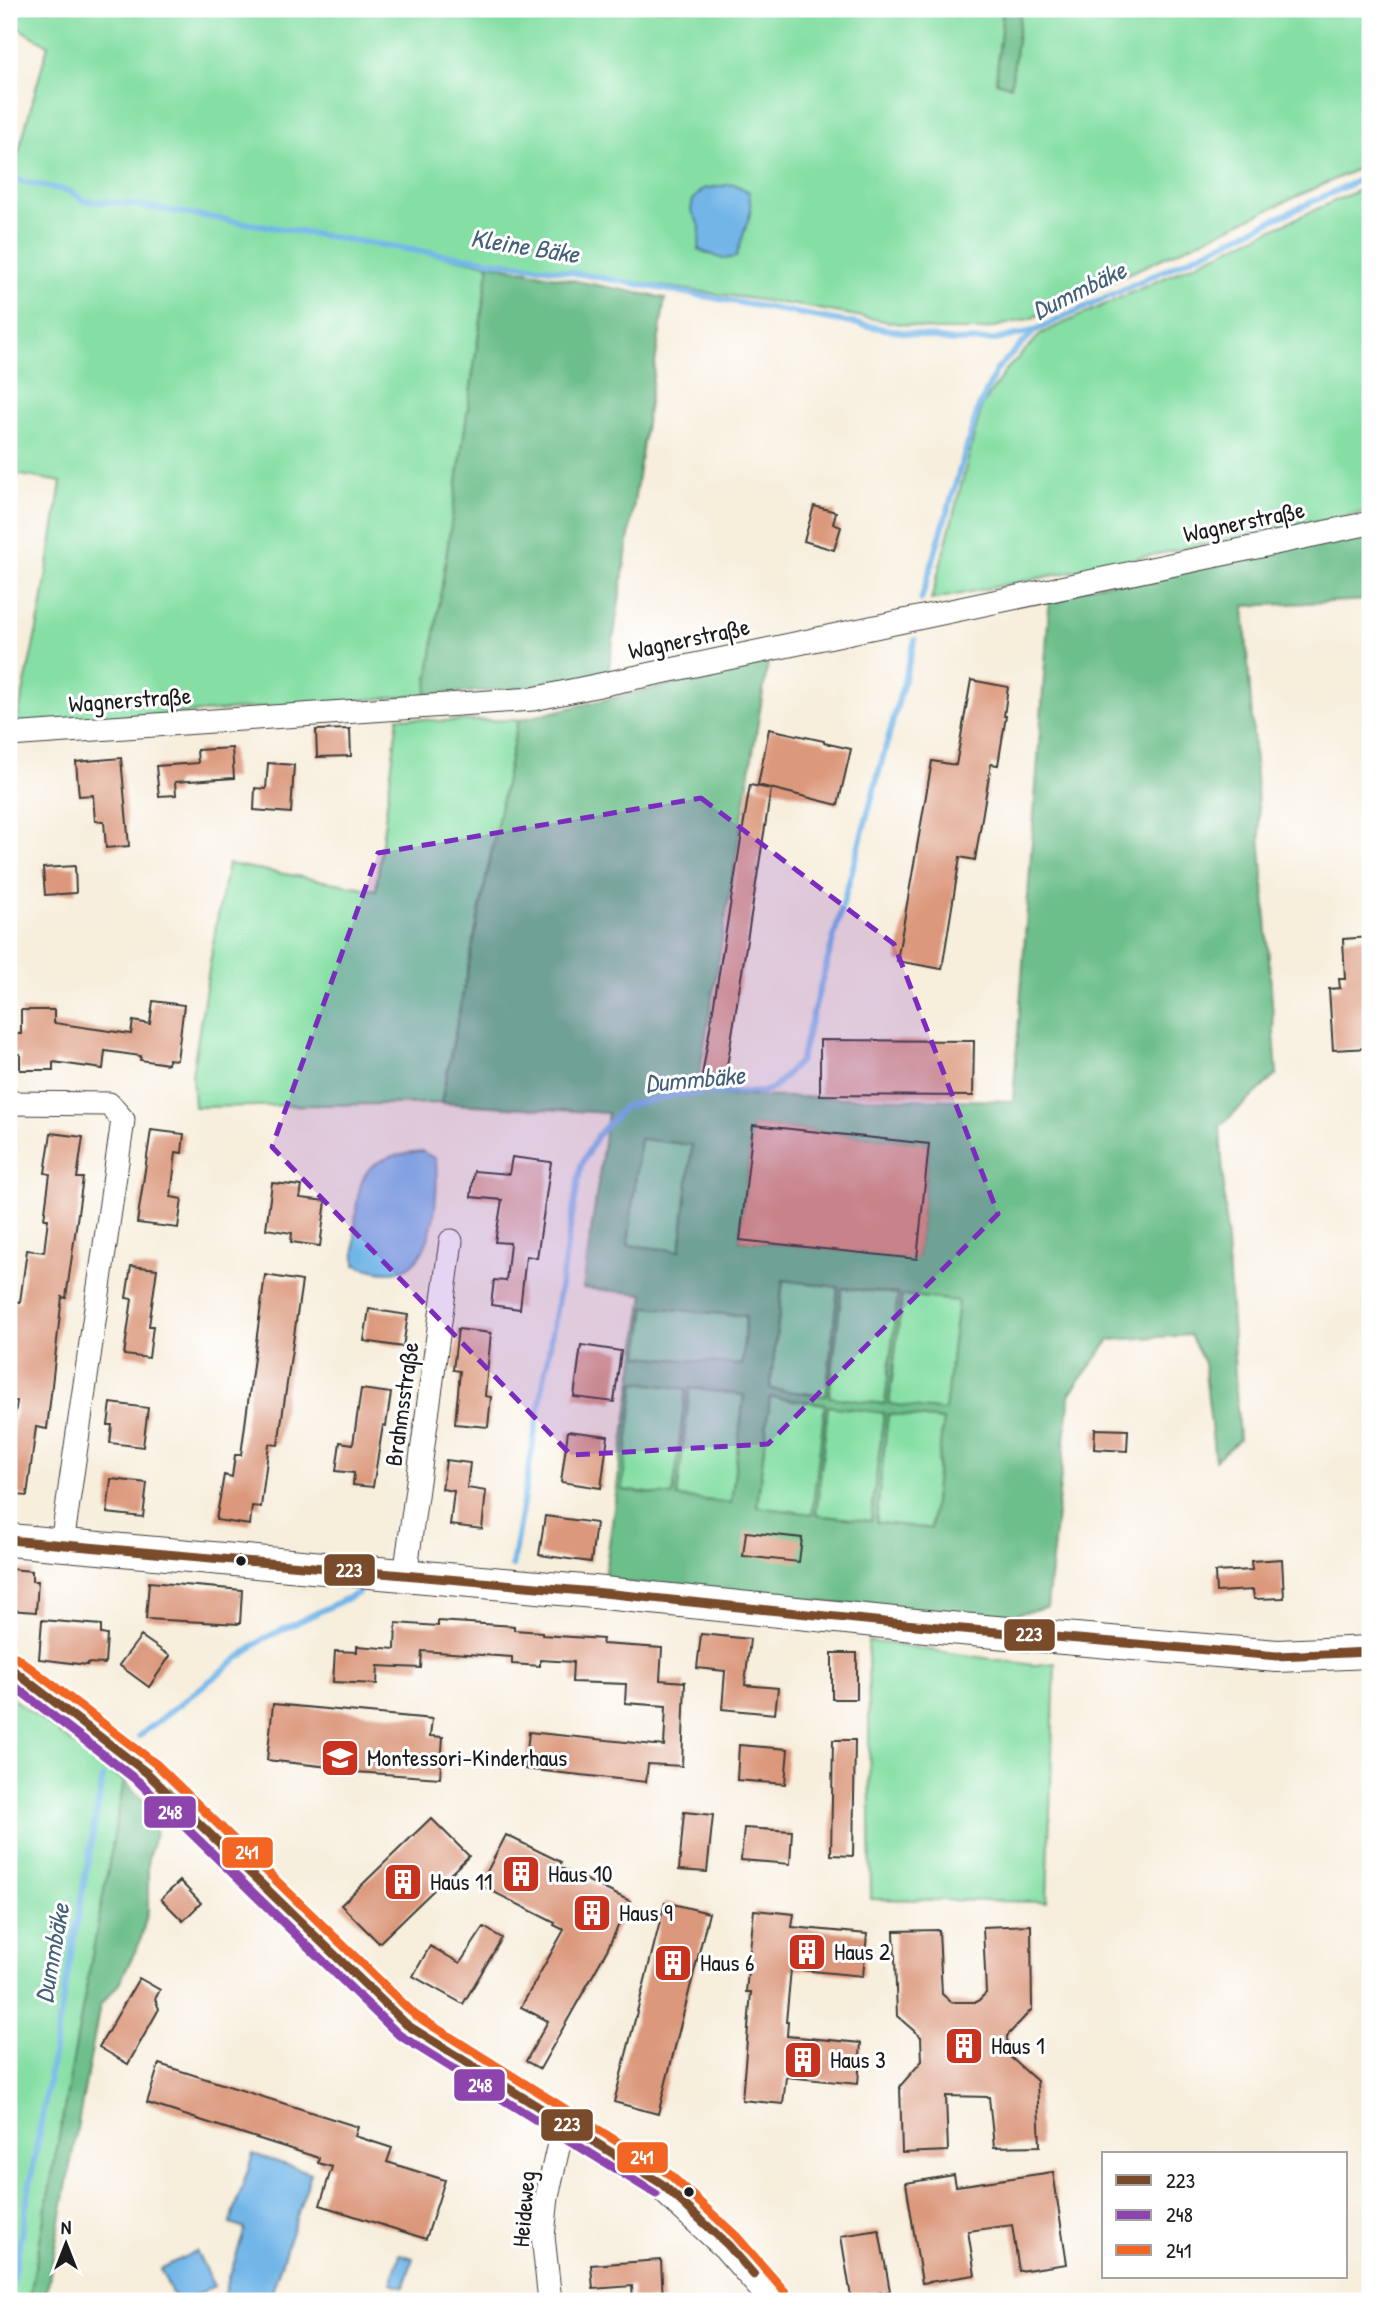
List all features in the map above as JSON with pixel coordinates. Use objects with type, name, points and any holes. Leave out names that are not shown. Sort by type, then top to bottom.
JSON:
[{"type":"street","name":"Wagnerstraße","points":[[9,735],[533,699],[1370,523]]},
{"type":"street","points":[[9,1103],[109,1104],[123,1120],[62,1544]]},
{"type":"street","name":"Brahmsstraße","points":[[405,1576],[451,1241]]},
{"type":"street","points":[[9,1540],[594,1592],[904,1624],[1277,1656],[1370,1653]]},
{"type":"street","points":[[9,1667],[147,1773],[408,2025],[662,2183],[728,2245],[777,2301]]},
{"type":"street","name":"Heideweg","points":[[550,2301],[543,2236],[547,2196],[561,2135],[567,2124]]},
{"type":"highlighted area","points":[[701,798],[894,944],[998,1214],[768,1444],[571,1455],[272,1147],[378,853]]},
{"type":"green space","points":[[9,9],[1003,9],[996,82],[1011,86],[1021,9],[1370,9],[1370,163],[1032,318],[982,330],[934,330],[802,306],[411,251],[489,264],[426,695],[16,726],[41,610],[61,482],[9,473],[9,173],[13,172],[48,45],[9,23]]},
{"type":"green space","points":[[1003,9],[1021,9],[1011,86],[996,82]]},
{"type":"green space","points":[[1370,185],[1370,511],[931,600],[982,406],[1006,370],[1042,333]]},
{"type":"green space","points":[[489,264],[665,298],[608,674],[524,688],[426,695]]},
{"type":"green space","points":[[1370,530],[1370,600],[1244,606],[1277,1074],[1220,1126],[1239,1440],[1215,1460],[1204,1363],[1190,1335],[1110,1340],[1070,1393],[1047,1607],[995,1619],[604,1580],[644,1294],[583,1288],[608,1113],[441,1103],[518,720],[768,662],[696,1095],[1013,1101],[1050,595]],"holes":[[[753,1125],[929,1144],[917,1258],[740,1240]],[[640,1139],[692,1145],[680,1251],[628,1245]],[[783,1280],[838,1287],[826,1396],[770,1389]],[[842,1288],[898,1294],[885,1404],[829,1397]],[[902,1295],[958,1301],[945,1411],[889,1404]],[[646,1307],[746,1316],[742,1365],[639,1356]],[[635,1382],[686,1389],[673,1496],[622,1490]],[[690,1388],[744,1395],[731,1503],[677,1497]],[[770,1397],[825,1404],[812,1514],[757,1507]],[[828,1406],[884,1413],[871,1521],[816,1515]],[[888,1414],[943,1420],[931,1529],[876,1522]]]},
{"type":"green space","points":[[398,717],[441,721],[518,720],[441,1103],[194,1107],[192,1074],[228,864],[376,890]]},
{"type":"green space","points":[[640,1138],[693,1145],[680,1251],[628,1245]]},
{"type":"green space","points":[[783,1280],[838,1287],[826,1396],[770,1389]]},
{"type":"green space","points":[[842,1288],[898,1294],[885,1404],[829,1398]]},
{"type":"green space","points":[[902,1295],[958,1301],[945,1411],[889,1405]]},
{"type":"green space","points":[[646,1306],[746,1316],[742,1366],[639,1356]]},
{"type":"green space","points":[[635,1381],[686,1388],[673,1496],[621,1490]]},
{"type":"green space","points":[[690,1388],[744,1395],[732,1503],[677,1497]]},
{"type":"green space","points":[[770,1397],[825,1404],[813,1514],[757,1507]]},
{"type":"green space","points":[[828,1406],[884,1412],[871,1522],[816,1515]]},
{"type":"green space","points":[[888,1414],[943,1420],[931,1529],[876,1523]]},
{"type":"green space","points":[[868,1641],[1034,1665],[1055,1663],[1047,1902],[871,1899]]},
{"type":"green space","points":[[9,1696],[124,1781],[29,2301],[9,2301]]},
{"type":"green space","points":[[124,1781],[157,1815],[155,1837],[148,1858],[148,1910],[140,1942],[118,1985],[100,2005],[45,2301],[29,2301]]},
{"type":"water","points":[[734,184],[749,192],[751,211],[736,257],[723,259],[699,250],[700,226],[691,210],[693,200],[703,189]]},
{"type":"water","points":[[422,1151],[436,1159],[436,1188],[432,1224],[421,1254],[411,1265],[393,1272],[355,1265],[357,1200],[364,1176],[370,1168],[387,1158]]},
{"type":"water","points":[[253,2154],[311,2173],[269,2301],[229,2301],[222,2299],[245,2229],[230,2224]]},
{"type":"water","points":[[196,2251],[214,2286],[184,2301],[176,2301],[160,2269]]},
{"type":"water","points":[[400,2254],[413,2258],[404,2287],[391,2283]]},
{"type":"building","points":[[814,506],[836,512],[833,524],[841,527],[834,550],[804,541]]},
{"type":"building","points":[[971,680],[1008,687],[998,765],[991,764],[975,860],[960,857],[942,969],[897,961],[932,761],[956,765]]},
{"type":"building","points":[[350,729],[351,756],[317,757],[316,730]]},
{"type":"building","points":[[769,729],[851,749],[838,805],[758,785]]},
{"type":"building","points":[[232,748],[234,778],[175,782],[176,795],[159,796],[156,766],[198,763],[197,750]]},
{"type":"building","points":[[121,758],[129,846],[106,848],[104,821],[95,821],[93,795],[79,796],[76,762]]},
{"type":"building","points":[[268,763],[294,765],[291,813],[254,810],[255,788],[266,789]]},
{"type":"building","points":[[750,785],[771,789],[725,1079],[702,1076]]},
{"type":"building","points":[[75,866],[76,893],[45,895],[43,868]]},
{"type":"building","points":[[1370,937],[1370,1048],[1333,1050],[1329,989],[1340,988],[1339,979],[1345,979],[1343,939]]},
{"type":"building","points":[[153,1001],[184,1005],[177,1060],[168,1059],[168,1064],[140,1060],[141,1056],[105,1051],[103,1069],[53,1062],[53,1070],[20,1070],[20,1054],[9,1054],[9,1034],[21,1034],[21,1010],[54,1010],[54,1023],[131,1034],[133,1021],[150,1024]]},
{"type":"building","points":[[820,1040],[974,1041],[973,1096],[820,1095]]},
{"type":"building","points":[[753,1125],[929,1144],[917,1259],[740,1240]]},
{"type":"building","points":[[151,1130],[184,1134],[182,1153],[176,1152],[171,1197],[182,1199],[178,1228],[137,1223]]},
{"type":"building","points":[[51,1133],[83,1137],[77,1178],[83,1178],[66,1298],[62,1297],[47,1429],[36,1427],[27,1496],[9,1494],[9,1446],[17,1401],[9,1400],[9,1300],[20,1302],[27,1250],[44,1252],[48,1219],[44,1219],[50,1174],[45,1173]]},
{"type":"building","points":[[512,1157],[551,1162],[537,1258],[526,1256],[520,1309],[491,1305],[494,1280],[506,1281],[510,1243],[495,1242],[502,1200],[471,1197],[474,1171],[509,1174]]},
{"type":"building","points":[[272,1183],[302,1186],[300,1198],[326,1201],[320,1246],[291,1242],[292,1233],[266,1229]]},
{"type":"building","points":[[131,1266],[157,1269],[149,1326],[153,1326],[149,1358],[124,1355],[132,1299],[126,1298]]},
{"type":"building","points":[[265,1275],[302,1281],[278,1445],[269,1444],[261,1507],[252,1506],[250,1525],[216,1520],[224,1475],[232,1477],[235,1455],[241,1455]]},
{"type":"building","points":[[369,1309],[408,1315],[403,1347],[364,1341]]},
{"type":"building","points":[[458,1329],[491,1333],[485,1396],[491,1397],[488,1427],[455,1424],[460,1371],[453,1370]]},
{"type":"building","points":[[581,1345],[621,1351],[614,1402],[574,1397]]},
{"type":"building","points":[[361,1389],[391,1393],[373,1487],[353,1485],[354,1473],[336,1471],[340,1442],[353,1444]]},
{"type":"building","points":[[111,1403],[148,1408],[143,1447],[110,1443],[112,1425],[108,1425]]},
{"type":"building","points":[[1095,1429],[1128,1430],[1127,1451],[1094,1449]]},
{"type":"building","points":[[568,1431],[608,1436],[601,1488],[561,1482]]},
{"type":"building","points":[[446,1460],[470,1463],[467,1488],[486,1491],[482,1529],[450,1525],[454,1491],[442,1489]]},
{"type":"building","points":[[111,1479],[147,1483],[143,1517],[107,1513]]},
{"type":"building","points":[[545,1516],[596,1523],[591,1562],[539,1555]]},
{"type":"building","points":[[746,1532],[802,1538],[799,1562],[743,1556]]},
{"type":"building","points":[[1282,1559],[1284,1598],[1254,1599],[1253,1590],[1216,1592],[1215,1572],[1252,1570],[1251,1561]]},
{"type":"building","points":[[10,1569],[32,1571],[32,1581],[38,1581],[36,1612],[9,1610]]},
{"type":"building","points":[[149,1582],[242,1590],[240,1624],[146,1619]]},
{"type":"building","points":[[42,1620],[101,1625],[101,1634],[107,1635],[105,1664],[87,1665],[39,1659]]},
{"type":"building","points":[[438,1621],[514,1626],[514,1630],[542,1632],[542,1635],[603,1639],[602,1644],[662,1648],[660,1680],[685,1682],[682,1766],[648,1764],[646,1782],[525,1769],[529,1732],[664,1746],[666,1706],[625,1703],[626,1684],[572,1682],[573,1662],[540,1660],[540,1666],[512,1664],[512,1657],[422,1651],[421,1668],[378,1666],[377,1684],[333,1682],[335,1651],[357,1652],[357,1646],[395,1649],[396,1623],[438,1626]]},
{"type":"building","points":[[701,1634],[750,1639],[745,1685],[778,1688],[775,1714],[722,1709],[725,1671],[697,1668]]},
{"type":"building","points":[[141,1636],[170,1656],[149,1687],[119,1665]]},
{"type":"building","points":[[832,1653],[857,1653],[857,1699],[832,1699]]},
{"type":"building","points":[[273,1704],[432,1719],[430,1736],[443,1737],[440,1778],[356,1772],[267,1760]]},
{"type":"building","points":[[833,1740],[855,1740],[853,1856],[831,1855]]},
{"type":"building","points":[[739,1745],[788,1749],[785,1784],[737,1780]]},
{"type":"building","points":[[684,1812],[713,1815],[707,1872],[679,1870]]},
{"type":"building","name":"Haus 11","points":[[431,1818],[469,1856],[379,1943],[341,1905]]},
{"type":"building","points":[[744,1828],[792,1831],[790,1864],[741,1860]]},
{"type":"building","points":[[506,1835],[561,1862],[559,1867],[630,1901],[607,1950],[540,2069],[526,2061],[548,2021],[521,2007],[564,1930],[480,1885]]},
{"type":"building","points":[[180,1881],[201,1903],[183,1921],[161,1899]]},
{"type":"building","name":"Haus 6","points":[[665,1902],[709,1913],[658,2114],[614,2102]]},
{"type":"building","points":[[754,1910],[794,1914],[792,1927],[867,1934],[863,1976],[791,1969],[786,2022],[787,2036],[861,2043],[858,2084],[786,2077],[783,2104],[742,2100],[751,1992],[746,1992]]},
{"type":"building","name":"Haus 1","points":[[1031,1925],[1032,2009],[1007,2036],[1008,2055],[1037,2081],[1040,2146],[994,2147],[989,2097],[946,2096],[948,2151],[902,2153],[900,2086],[922,2061],[921,2037],[897,2016],[894,1931],[939,1930],[942,1994],[951,2002],[977,2002],[986,1993],[983,1927]]},
{"type":"building","points":[[484,1927],[502,1938],[463,2004],[413,1976],[430,1946],[460,1963]]},
{"type":"building","points":[[139,1978],[160,1990],[155,1999],[159,2009],[128,2064],[99,2047]]},
{"type":"building","points":[[159,2064],[358,2127],[355,2136],[392,2148],[387,2162],[445,2180],[426,2239],[320,2205],[332,2167],[318,2163],[319,2158],[147,2103]]},
{"type":"building","points":[[1053,2172],[1067,2264],[1019,2271],[1012,2225],[968,2231],[975,2275],[922,2283],[906,2183],[954,2175],[956,2186]]},
{"type":"building","points":[[879,2230],[890,2291],[851,2297],[841,2236]]},
{"type":"building","points":[[661,2260],[663,2301],[633,2301],[632,2286],[593,2289],[591,2265]]},
{"type":"waterway","name":"Dummbäke","points":[[921,600],[978,409],[997,369],[1036,330],[1370,175]]},
{"type":"waterway","name":"Kleine Bäke","points":[[9,179],[69,191],[85,201],[122,203],[412,250],[558,270],[952,341],[996,340],[1036,330]]},
{"type":"waterway","name":"Dummbäke","points":[[512,1566],[581,1165],[597,1136],[625,1106],[680,1094],[762,1092],[773,1088],[800,1061],[915,640]]},
{"type":"waterway","name":"Dummbäke","points":[[139,1736],[263,1639],[358,1593]]},
{"type":"waterway","name":"Dummbäke","points":[[9,2301],[103,1777]]},
{"type":"transit line","name":"223","points":[[9,1540],[594,1592],[904,1624],[1277,1656],[1370,1652]]},
{"type":"transit line","name":"241","points":[[16,1657],[156,1764],[415,2015],[669,2174],[736,2236],[786,2293]]},
{"type":"transit line","name":"223","points":[[9,1667],[147,1773],[407,2025],[662,2184],[728,2245],[754,2275]]},
{"type":"transit line","name":"248","points":[[9,1682],[139,1782],[399,2035],[656,2194]]},
{"type":"place","name":"Montessori-Kinderhaus","points":[[340,1758]]},
{"type":"place","name":"Haus 10","points":[[521,1874]]},
{"type":"place","name":"Haus 11","points":[[403,1882]]},
{"type":"place","name":"Haus 9","points":[[592,1913]]},
{"type":"place","name":"Haus 2","points":[[807,1952]]},
{"type":"place","name":"Haus 6","points":[[673,1963]]},
{"type":"place","name":"Haus 1","points":[[964,2046]]},
{"type":"place","name":"Haus 3","points":[[803,2060]]}]
